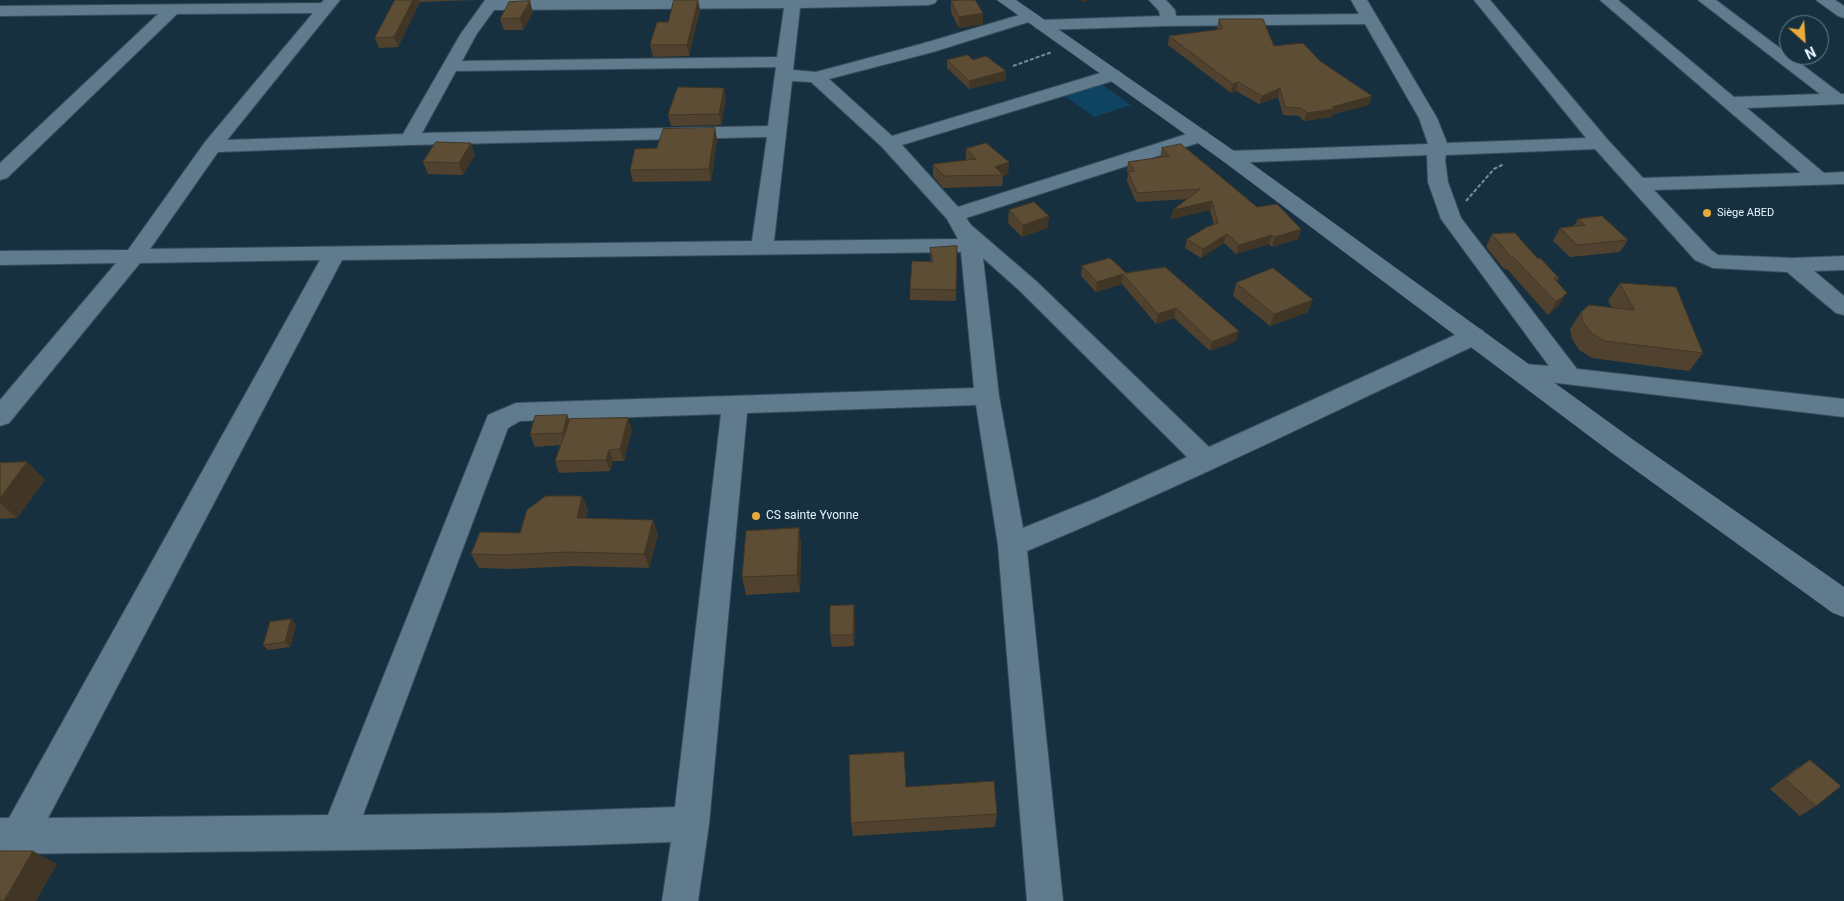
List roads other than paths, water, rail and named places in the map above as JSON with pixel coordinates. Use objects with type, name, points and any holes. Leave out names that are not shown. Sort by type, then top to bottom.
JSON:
[{"type":"street","points":[[409,139],[452,66],[468,34],[492,2],[793,3],[930,0]]},
{"type":"street","points":[[1004,0],[1230,157],[1630,452],[1844,604]]},
{"type":"street","points":[[1157,0],[1167,10],[1168,17],[1165,21]]},
{"type":"street","points":[[1359,0],[1368,19],[1428,118],[1437,138],[1438,148],[1435,160],[1438,182],[1452,219],[1569,376]]},
{"type":"street","points":[[1482,0],[1600,143],[1703,255],[1713,261],[1793,265],[1844,263]]},
{"type":"street","points":[[1608,0],[1820,178]]},
{"type":"street","points":[[1706,0],[1841,99]]},
{"type":"street","points":[[1824,0],[1844,14]]},
{"type":"street","points":[[762,248],[778,131],[783,67],[793,3]]},
{"type":"street","points":[[2,12],[328,4]]},
{"type":"street","points":[[0,418],[134,256],[212,146],[328,4]]},
{"type":"street","points":[[0,174],[172,9]]},
{"type":"street","points":[[452,66],[783,67],[798,77],[816,77],[1036,21],[1368,19]]},
{"type":"street","points":[[889,143],[1112,75]]},
{"type":"street","points":[[816,77],[889,143],[963,230],[1028,286],[1207,461]]},
{"type":"street","points":[[1730,103],[1841,99]]},
{"type":"street","points":[[212,146],[409,139],[778,131]]},
{"type":"street","points":[[0,258],[762,248],[963,230],[1200,136]]},
{"type":"street","points":[[1230,157],[1600,143]]},
{"type":"street","points":[[1637,184],[1844,178]]},
{"type":"street","points":[[963,230],[987,396],[1012,545],[1045,901]]},
{"type":"street","points":[[334,254],[10,836],[338,834],[506,831],[691,824]]},
{"type":"street","points":[[1793,265],[1844,308]]},
{"type":"street","points":[[1012,545],[1098,510],[1207,461],[1474,336]]},
{"type":"street","points":[[1524,372],[1844,408]]},
{"type":"street","points":[[338,834],[497,422],[516,412],[987,396]]},
{"type":"street","points":[[680,901],[691,824],[734,406]]},
{"type":"place","name":"Siège ABED","points":[[1707,213]]},
{"type":"place","name":"CS sainte Yvonne","points":[[756,516]]}]
